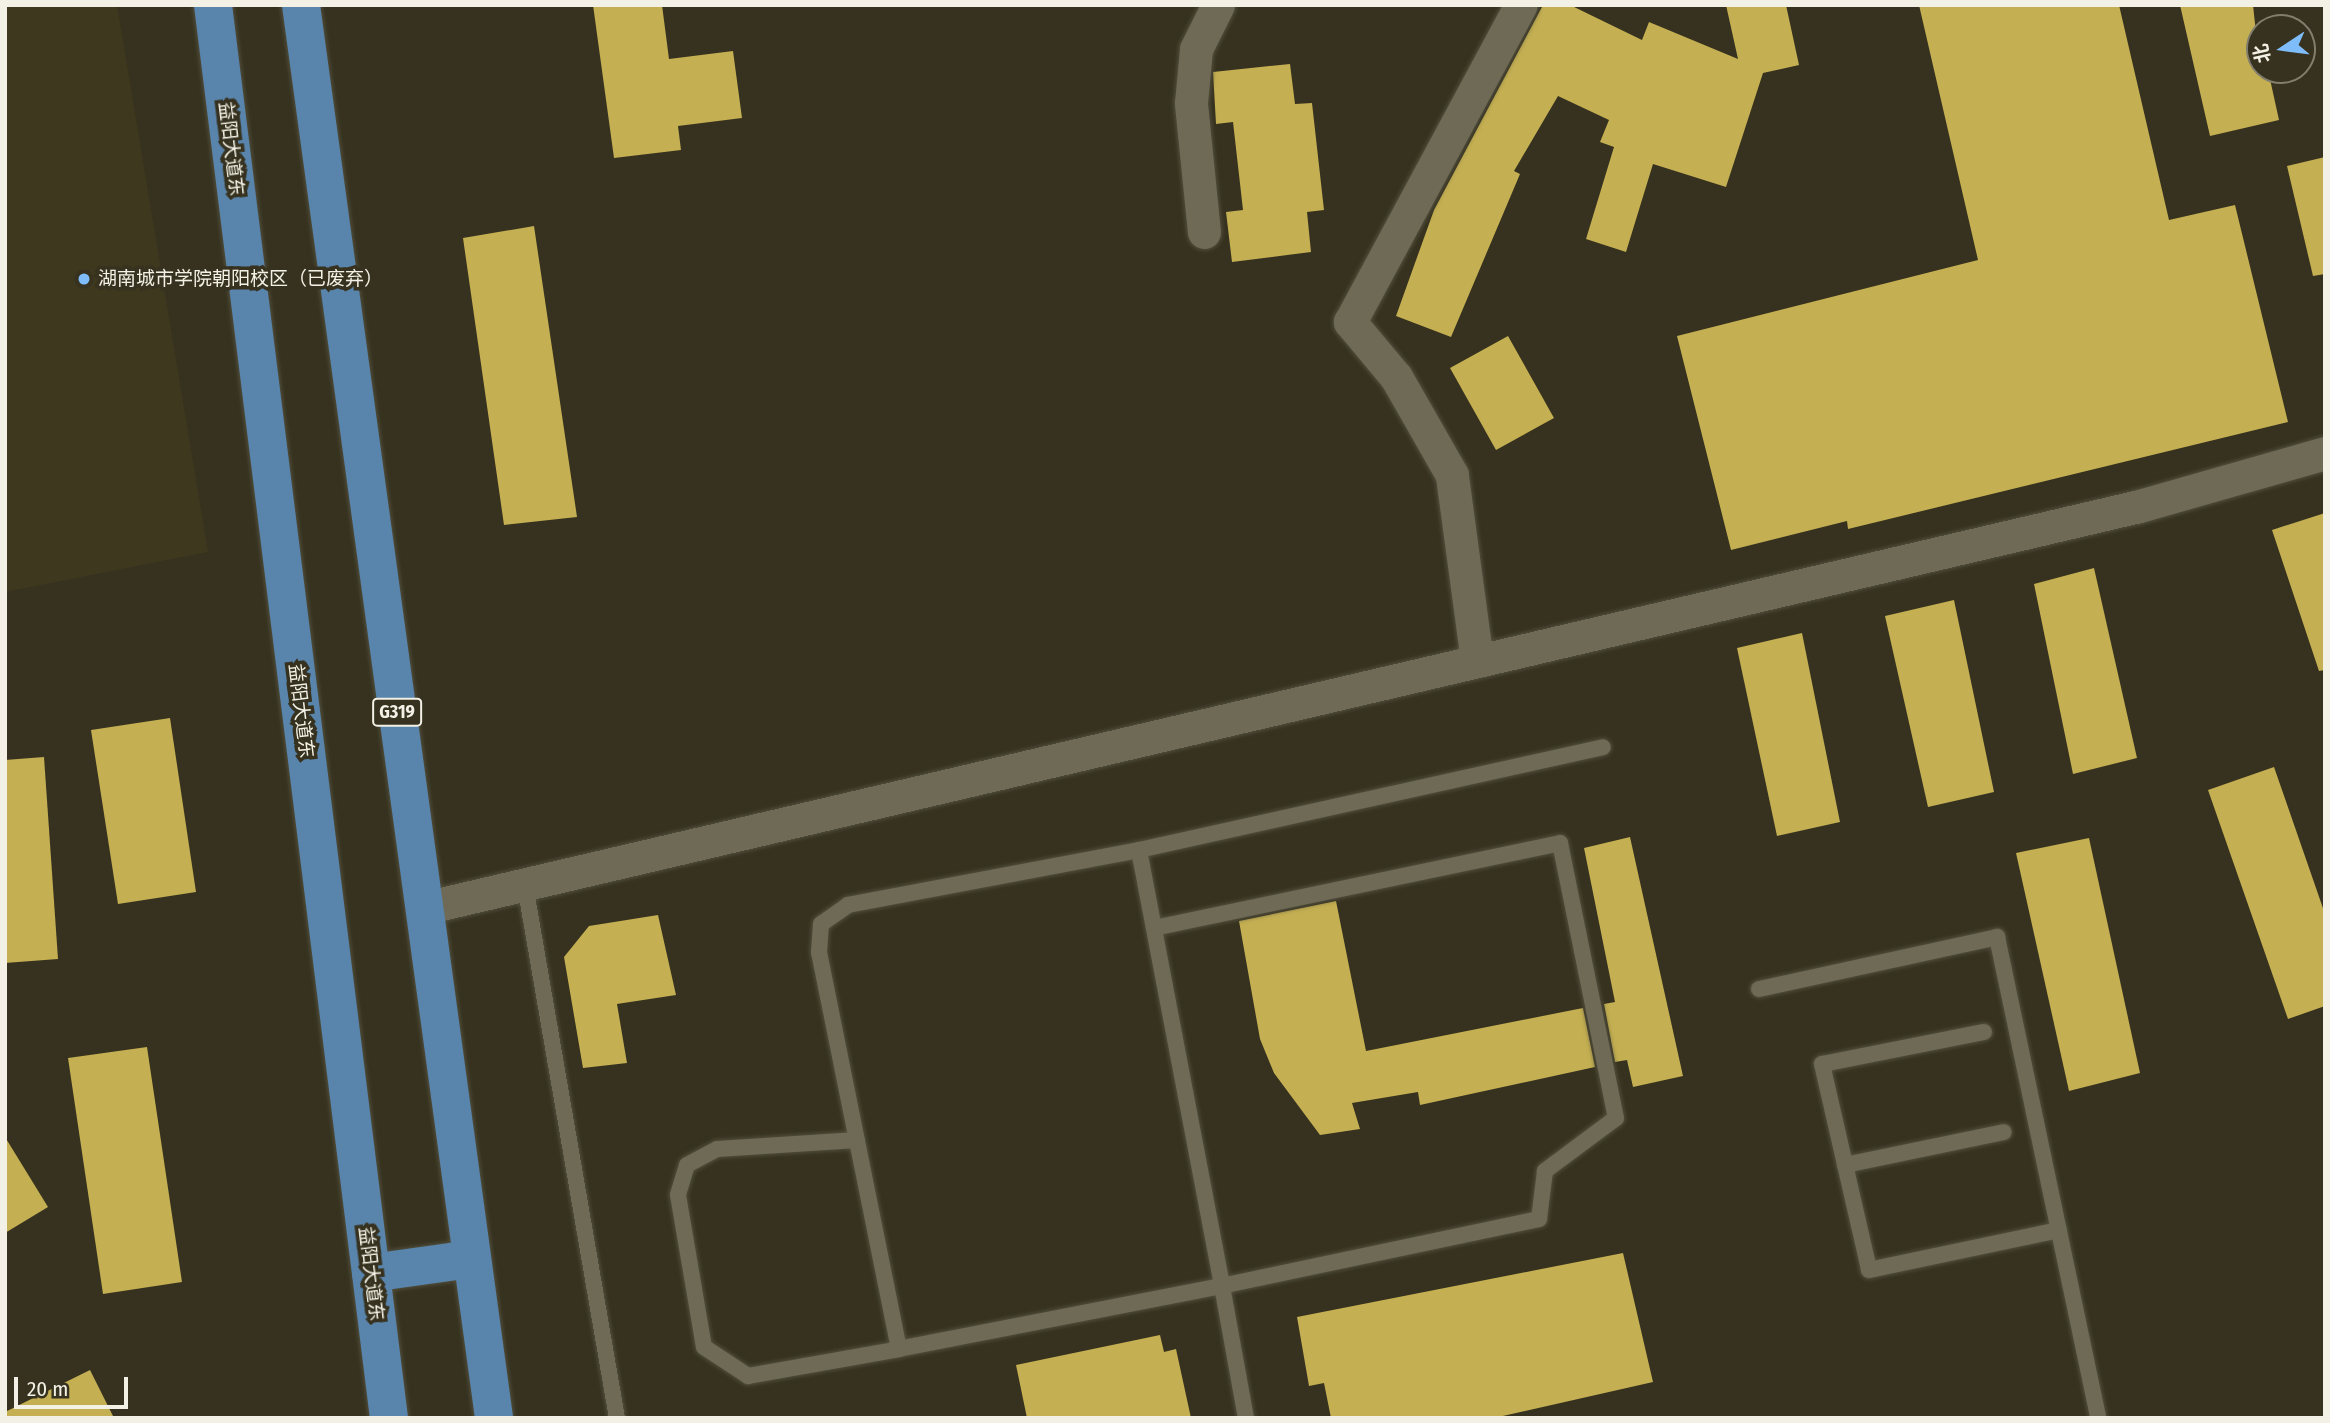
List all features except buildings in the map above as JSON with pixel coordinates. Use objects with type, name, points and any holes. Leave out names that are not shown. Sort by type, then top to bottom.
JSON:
[{"type":"main road","name":"益阳大道东","points":[[213,5],[389,1418]]},
{"type":"main road","name":"G319","points":[[301,5],[494,1418]]},
{"type":"main road","points":[[371,1273],[471,1259]]},
{"type":"street","points":[[1204,232],[1191,103],[1196,49],[1218,5]]},
{"type":"street","points":[[1477,661],[1452,475],[1396,377],[1350,322],[1521,5]]},
{"type":"street","points":[[424,908],[2138,506],[2325,453]]},
{"type":"lane","points":[[899,1349],[819,952],[821,925],[848,905],[1139,850],[1603,747]]},
{"type":"lane","points":[[857,1140],[717,1149],[687,1165],[678,1195],[704,1347],[748,1376],[1222,1286],[1539,1219],[1545,1171],[1616,1118],[1560,844],[1154,928]]},
{"type":"lane","points":[[1139,850],[1246,1418]]},
{"type":"lane","points":[[524,885],[617,1418]]},
{"type":"lane","points":[[1759,989],[1997,937],[2098,1418]]},
{"type":"lane","points":[[1984,1032],[1822,1064],[1869,1270],[2059,1230]]},
{"type":"lane","points":[[1845,1165],[2004,1132]]},
{"type":"shaded area","name":"湖南城市学院朝阳校区（已废弃）","points":[[5,5],[117,5],[208,552],[5,592]]},
{"type":"place","name":"湖南城市学院朝阳校区（已废弃）","points":[[84,279]]}]
